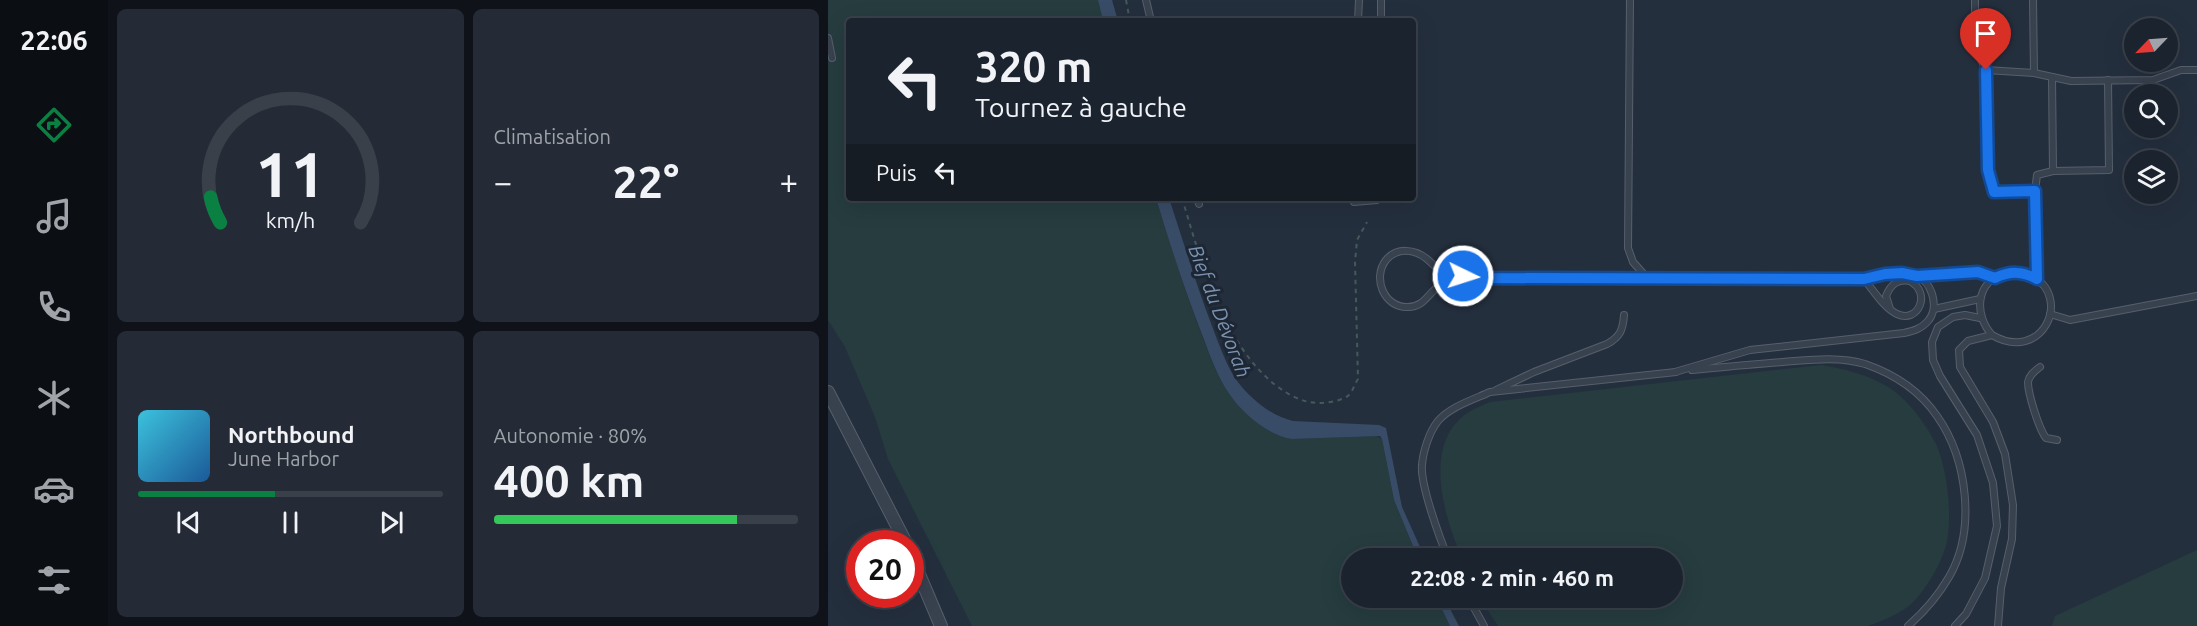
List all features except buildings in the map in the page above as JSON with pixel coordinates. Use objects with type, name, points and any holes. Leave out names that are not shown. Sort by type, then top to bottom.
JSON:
[{"type":"street","points":[[828,392],[899,530]]},
{"type":"street","points":[[924,586],[941,626]]},
{"type":"lane","points":[[1146,0],[1149,18]]},
{"type":"lane","points":[[1358,18],[1359,0]]},
{"type":"lane","points":[[1381,0],[1381,18]]},
{"type":"lane","points":[[1630,0],[1629,248],[1633,262],[1648,279]]},
{"type":"lane","points":[[1975,0],[1975,47],[1986,70],[1988,170],[1994,192],[2035,191]]},
{"type":"lane","points":[[2032,0],[2034,73]]},
{"type":"lane","points":[[828,38],[832,58]]},
{"type":"lane","points":[[1986,70],[2034,73],[2071,81],[2153,80],[2181,70],[2197,70]]},
{"type":"lane","points":[[2052,77],[2053,171]]},
{"type":"lane","points":[[2037,279],[2035,191],[2037,175],[2053,171],[2109,170],[2108,80]]},
{"type":"lane","points":[[1477,278],[1439,286],[1420,305],[1407,308],[1395,305],[1387,298],[1381,290],[1379,280],[1381,269],[1387,260],[1393,254],[1404,251],[1418,252],[1438,270],[1448,274],[1477,278],[1864,279],[1885,274],[1902,273],[1917,276],[1978,272],[1995,278]]},
{"type":"lane","points":[[2017,272],[2037,279],[2048,294],[2050,314],[2046,326],[2038,335],[2015,344],[2003,342],[1992,335],[1980,318],[1980,299],[1983,291],[1995,278],[2006,273],[2017,272]]},
{"type":"lane","points":[[1675,372],[1750,350],[1904,333],[1919,329],[1929,320],[1934,309],[1933,296],[1927,284],[1917,276]]},
{"type":"lane","points":[[1864,279],[1890,309],[1900,315],[1915,312],[1920,307],[1922,298],[1920,289],[1910,281],[1904,280],[1892,285],[1886,296],[1890,309]]},
{"type":"lane","points":[[2050,314],[2070,320],[2197,296]]},
{"type":"lane","points":[[1934,309],[1980,299]]},
{"type":"lane","points":[[1445,548],[1424,484],[1422,466],[1430,434],[1438,421],[1461,404],[1618,338],[1624,327],[1624,315]]},
{"type":"lane","points":[[1955,626],[1966,614],[1986,578],[1997,526],[1993,483],[1977,435],[1940,376],[1933,360],[1932,342],[1938,327],[1953,317],[1965,315],[1980,318]]},
{"type":"lane","points":[[1992,335],[1968,341],[1959,350],[1960,367],[1993,422],[2005,454],[2013,505],[2012,539],[2001,588],[1998,626]]},
{"type":"lane","points":[[1490,393],[1675,372],[1840,359],[1862,363],[1886,372],[1905,383],[1938,417],[1951,442],[1963,487],[1964,531],[1950,576],[1923,614],[1908,626]]},
{"type":"lane","points":[[2040,367],[2031,374],[2028,382],[2039,429],[2046,438],[2057,440]]},
{"type":"lane","points":[[1474,608],[1484,626]]},
{"type":"path","points":[[1126,0],[1129,18]]},
{"type":"path","points":[[1183,201],[1197,248],[1222,312],[1238,345],[1259,371],[1284,392],[1309,403],[1328,403],[1348,395],[1358,379],[1356,262],[1358,240],[1366,222]]},
{"type":"green space","points":[[828,0],[1098,0],[1102,18],[846,18],[846,201],[1157,201],[1210,357],[1225,388],[1242,410],[1266,429],[1292,439],[1376,436],[1382,439],[1394,500],[1414,548],[1341,548],[1341,608],[1441,608],[1450,626],[972,626],[888,459],[875,417],[845,347],[828,320]]},
{"type":"green space","points":[[1821,365],[1857,373],[1874,379],[1904,399],[1922,421],[1936,444],[1944,468],[1949,513],[1947,541],[1942,558],[1932,577],[1911,604],[1894,616],[1868,626],[1498,626],[1486,608],[1683,608],[1683,548],[1458,548],[1449,522],[1441,481],[1441,461],[1445,442],[1454,425],[1469,412],[1490,402]]},
{"type":"green space","points":[[2197,550],[2197,626],[2052,626],[2055,616]]},
{"type":"water","points":[[1098,0],[1112,0],[1117,18],[1102,18]]},
{"type":"water","points":[[1157,201],[1170,201],[1200,294],[1220,347],[1237,381],[1262,406],[1285,419],[1379,425],[1386,428],[1402,507],[1420,548],[1414,548],[1394,500],[1380,436],[1292,439],[1266,429],[1242,410],[1230,395],[1215,367],[1196,320]]},
{"type":"water","points":[[1441,608],[1450,608],[1459,626],[1450,626]]},
{"type":"route","points":[[1463,276],[1477,278],[1864,279],[1885,274],[1902,273],[1917,276],[1978,272],[1995,278],[2006,273],[2017,272],[2037,279],[2035,191],[1994,192],[1988,170],[1986,70]]},
{"type":"water label","name":"Bief du Dévorah","points":[[1220,311]]}]
